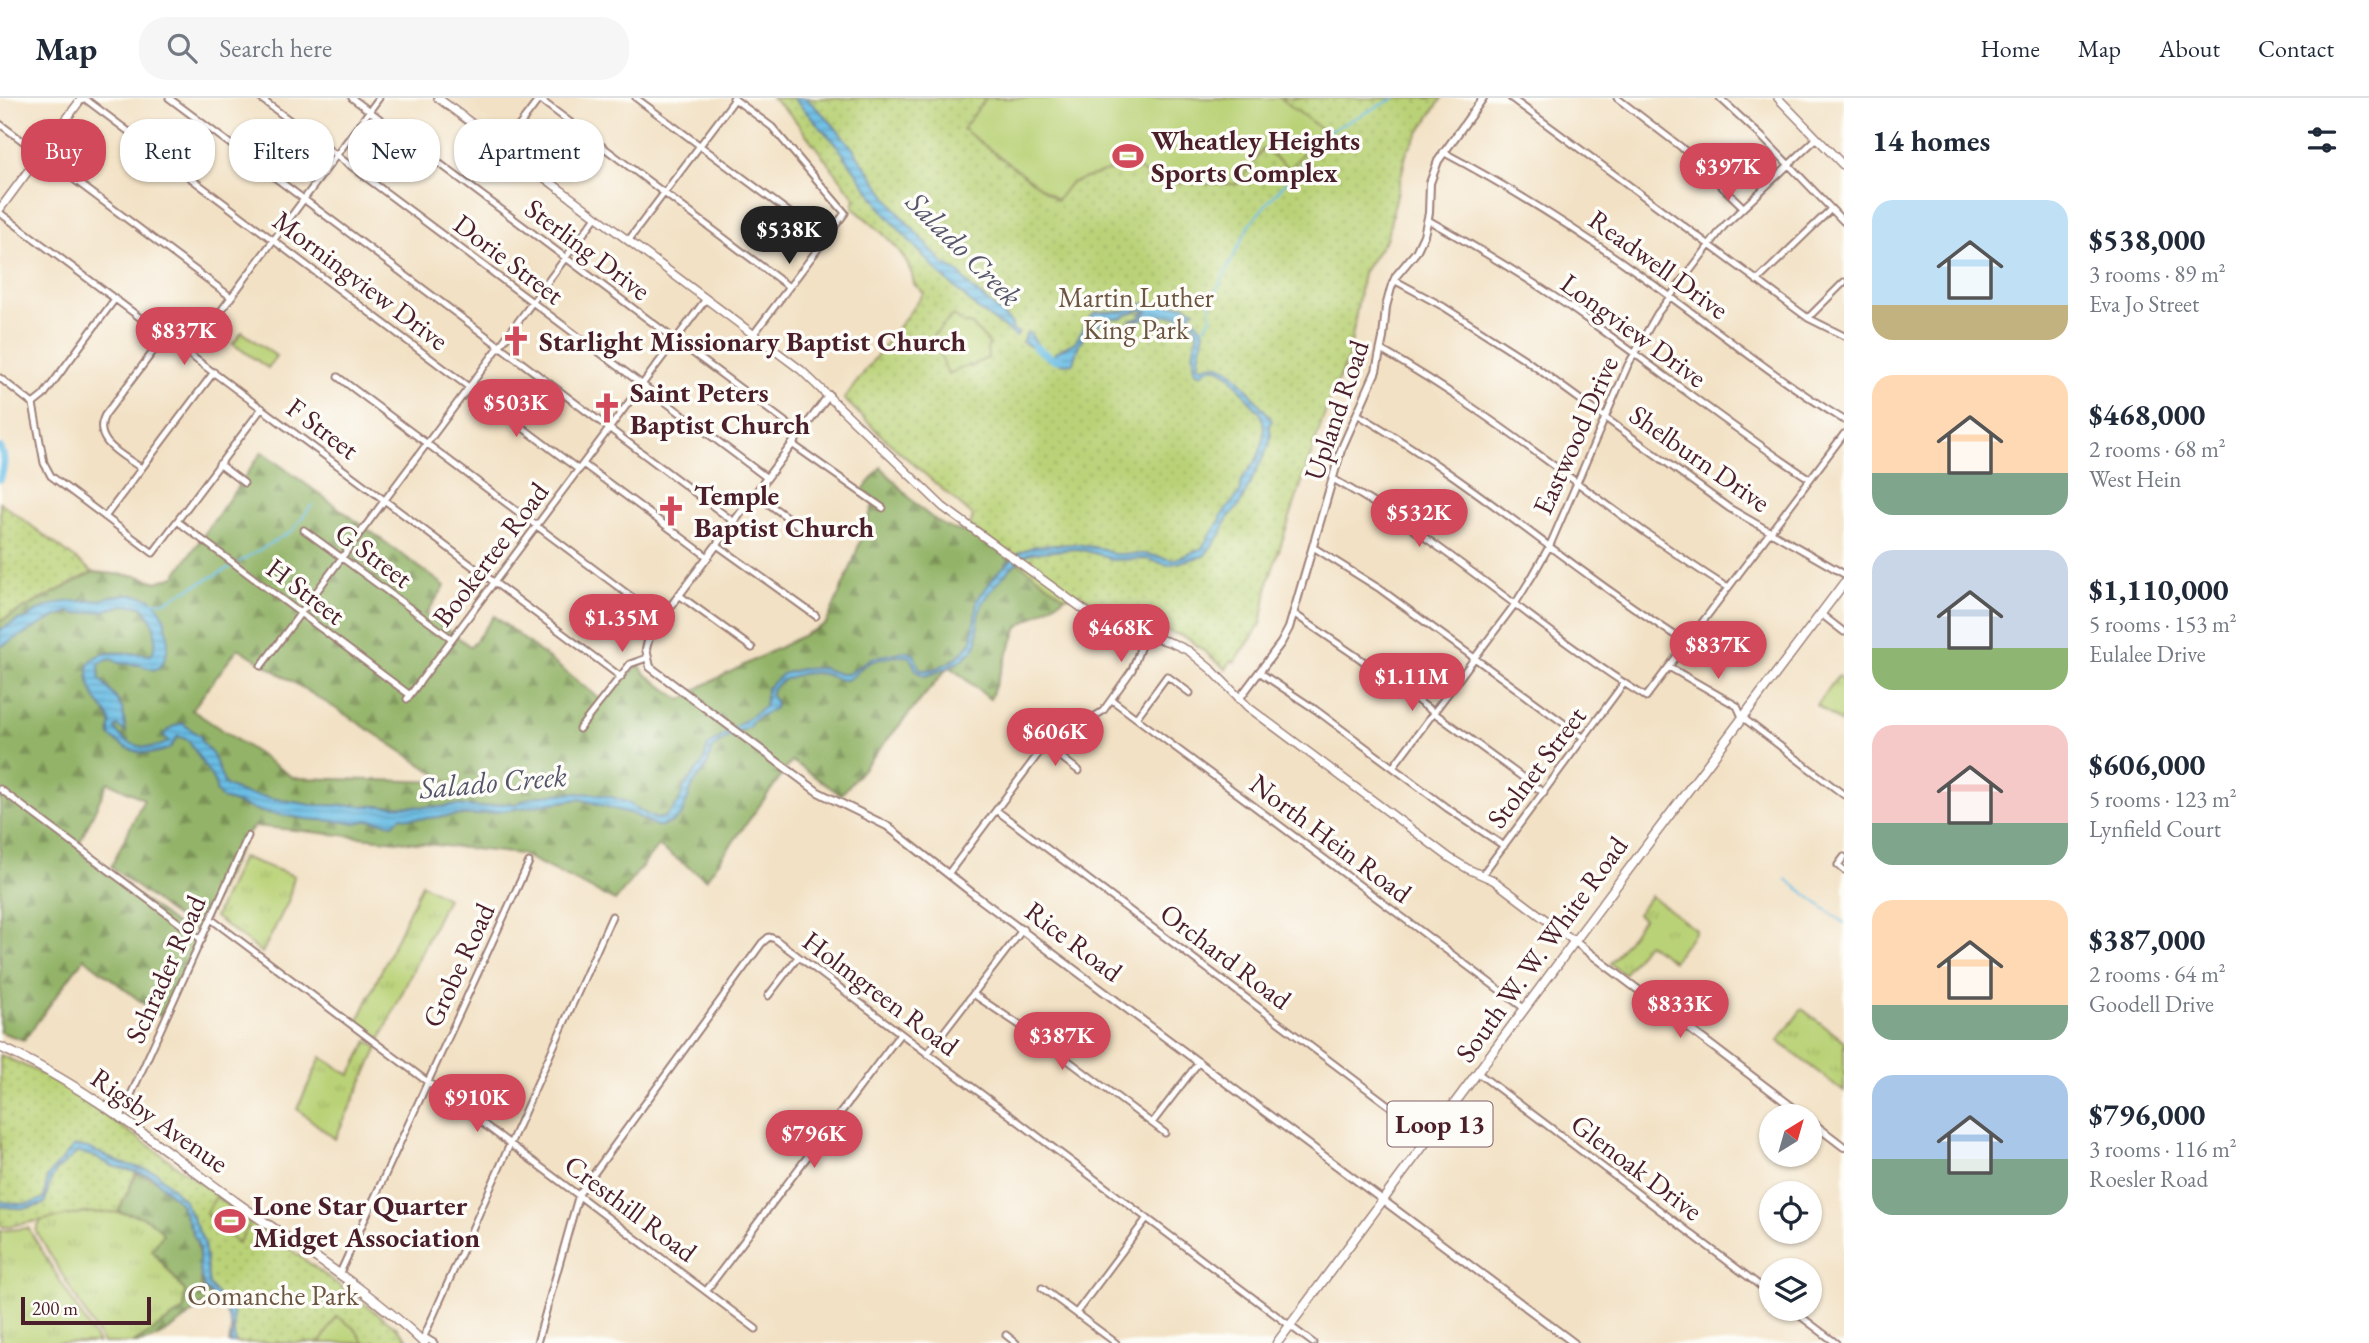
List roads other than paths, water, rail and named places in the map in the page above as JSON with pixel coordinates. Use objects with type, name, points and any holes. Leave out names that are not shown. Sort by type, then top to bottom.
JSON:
[{"type":"main road","points":[[67,119],[83,98]]},
{"type":"main road","points":[[438,98],[466,119]]},
{"type":"main road","points":[[1778,98],[1844,166]]},
{"type":"main road","points":[[0,211],[21,182]]},
{"type":"main road","points":[[550,182],[801,370],[933,499],[1072,604],[1107,625],[1172,643],[1189,651],[1213,671],[1239,699],[1450,858],[1498,883],[1574,941]]},
{"type":"main road","name":"South W. W. White Road","points":[[1277,1343],[1574,941],[1844,583]]},
{"type":"main road","name":"Rigsby Avenue","points":[[0,1047],[48,1071],[120,1119],[339,1275],[423,1340]]},
{"type":"street","name":"Morningview Drive","points":[[83,98],[469,387],[708,557]]},
{"type":"street","points":[[169,98],[734,522]]},
{"type":"street","name":"Dorie Street","points":[[260,98],[767,478]]},
{"type":"street","name":"Sterling Drive","points":[[352,98],[800,433]]},
{"type":"street","points":[[189,354],[379,98]]},
{"type":"street","points":[[524,119],[539,98],[789,287]]},
{"type":"street","points":[[636,98],[825,239]]},
{"type":"street","name":"Upland Road","points":[[1239,699],[1281,643],[1293,614],[1345,438],[1374,379],[1381,350],[1386,307],[1394,280],[1420,244],[1428,220],[1430,183],[1443,152],[1483,98]]},
{"type":"street","points":[[1511,98],[1808,318],[1844,336]]},
{"type":"street","points":[[1617,98],[1682,147],[1743,208]]},
{"type":"street","points":[[1720,98],[1844,222]]},
{"type":"street","points":[[628,241],[734,99],[772,127],[845,213],[753,335]]},
{"type":"street","points":[[0,124],[21,139]]},
{"type":"street","name":"Eastwood Drive","points":[[1393,767],[1515,604],[1550,545],[1634,354],[1670,296],[1724,226],[1817,138]]},
{"type":"street","name":"Readwell Drive","points":[[1443,152],[1491,177],[1552,215],[1670,296],[1794,388],[1844,420]]},
{"type":"street","points":[[78,182],[231,297]]},
{"type":"street","points":[[1757,281],[1831,209]]},
{"type":"street","name":"F Street","points":[[0,211],[621,677]]},
{"type":"street","points":[[261,666],[596,217]]},
{"type":"street","name":"Longview Drive","points":[[1428,220],[1525,278],[1634,354],[1731,427],[1810,479]]},
{"type":"street","name":"Shelburn Drive","points":[[1394,280],[1494,339],[1605,417],[1706,493],[1844,574]]},
{"type":"street","points":[[1808,318],[1844,282]]},
{"type":"street","points":[[33,404],[43,397],[116,299]]},
{"type":"street","name":"Bookertee Road","points":[[409,697],[706,299]]},
{"type":"street","points":[[141,468],[107,442],[100,431],[101,424],[165,336]]},
{"type":"street","points":[[1381,350],[1456,394],[1672,551],[1728,588]]},
{"type":"street","points":[[105,517],[214,372]]},
{"type":"street","points":[[0,377],[33,404],[48,472],[153,553],[262,408]]},
{"type":"street","points":[[338,377],[661,619]]},
{"type":"street","points":[[579,729],[630,664],[647,658],[648,638],[661,619],[829,395]]},
{"type":"street","points":[[1357,414],[1437,463],[1687,643]]},
{"type":"street","points":[[1334,479],[1411,528],[1646,697],[1844,434]]},
{"type":"street","points":[[792,444],[883,508]]},
{"type":"street","points":[[219,464],[244,483]]},
{"type":"street","points":[[755,494],[806,531]]},
{"type":"street","name":"H Street","points":[[177,521],[409,697]]},
{"type":"street","name":"G Street","points":[[304,530],[452,639]]},
{"type":"street","points":[[717,545],[816,616]]},
{"type":"street","points":[[1313,547],[1380,589],[1584,738]]},
{"type":"street","points":[[679,595],[752,648]]},
{"type":"street","points":[[1293,614],[1359,657],[1544,793]]},
{"type":"street","points":[[1821,614],[1844,632]]},
{"type":"street","points":[[948,874],[1046,746],[1095,718],[1112,700],[1132,670],[1145,635]]},
{"type":"street","name":"Rice Road","points":[[647,658],[653,670],[826,796],[887,826],[1574,1343]]},
{"type":"street","points":[[1669,667],[1737,706],[1742,718],[1844,795]]},
{"type":"street","points":[[1259,672],[1504,846]]},
{"type":"street","points":[[1136,718],[1167,676],[1190,693]]},
{"type":"street","name":"Stolnet Street","points":[[1482,875],[1624,683]]},
{"type":"street","name":"North Hein Road","points":[[1112,700],[1525,1009]]},
{"type":"street","points":[[1046,746],[1079,771]]},
{"type":"street","points":[[0,789],[202,940]]},
{"type":"street","name":"Orchard Road","points":[[996,810],[1430,1137]]},
{"type":"street","name":"Schrader Road","points":[[120,1119],[248,836]]},
{"type":"street","points":[[1844,857],[1838,865],[1844,870]]},
{"type":"street","name":"Grobe Road","points":[[339,1275],[528,862]]},
{"type":"street","points":[[434,1343],[423,1340],[612,916]]},
{"type":"street","name":"Cresthill Road","points":[[211,919],[756,1329]]},
{"type":"street","points":[[927,1054],[1023,929]]},
{"type":"street","name":"Holmgreen Road","points":[[537,1343],[579,1194],[764,940],[769,937],[1313,1343]]},
{"type":"street","points":[[1574,941],[1788,1104]]},
{"type":"street","points":[[768,996],[798,957]]},
{"type":"street","points":[[973,994],[1033,1034],[1166,1133]]},
{"type":"street","points":[[706,1291],[900,1034]]},
{"type":"street","points":[[1152,1123],[1199,1062]]},
{"type":"street","name":"Glenoak Drive","points":[[1478,1073],[1759,1285]]},
{"type":"street","points":[[1822,1130],[1844,1147]]},
{"type":"street","points":[[1076,1313],[1147,1218]]},
{"type":"street","points":[[1042,1288],[1116,1343]]},
{"type":"street","points":[[1807,1321],[1836,1343]]},
{"type":"street","points":[[1006,1335],[1016,1343]]},
{"type":"water","points":[[793,98],[806,98],[829,120],[901,216],[943,263],[960,274],[971,288],[1012,324],[1012,329],[1018,333],[1016,336],[980,311],[938,272],[887,216],[836,144]]},
{"type":"water","points":[[1146,303],[1184,305],[1195,310],[1190,313],[1204,331],[1198,365],[1219,365],[1227,368],[1272,421],[1269,425],[1269,445],[1239,506],[1227,519],[1221,534],[1204,556],[1168,565],[1147,559],[1110,560],[1105,556],[1078,549],[1031,553],[1009,570],[993,589],[979,613],[975,647],[967,656],[950,666],[925,676],[917,672],[910,657],[892,657],[867,664],[845,680],[809,673],[793,676],[779,683],[770,694],[776,703],[775,708],[752,721],[750,727],[732,734],[714,747],[707,766],[693,785],[682,814],[673,822],[661,826],[635,815],[580,799],[476,815],[420,819],[401,817],[393,824],[370,820],[356,823],[306,819],[262,812],[222,799],[188,740],[178,736],[170,748],[146,753],[131,750],[110,736],[110,720],[95,697],[88,667],[93,659],[101,655],[151,655],[155,643],[154,629],[142,606],[123,605],[103,611],[76,614],[69,612],[0,647],[0,630],[50,606],[118,596],[147,597],[163,614],[168,635],[166,656],[155,670],[118,663],[112,659],[99,665],[100,679],[123,710],[126,732],[117,726],[115,729],[132,744],[154,747],[168,742],[163,735],[182,723],[201,737],[201,741],[213,755],[225,785],[242,793],[312,805],[442,807],[516,804],[539,796],[585,794],[624,801],[658,819],[667,816],[679,802],[685,785],[703,763],[708,746],[765,706],[767,688],[782,674],[800,669],[823,668],[839,674],[848,674],[871,658],[905,651],[914,654],[922,670],[937,668],[957,657],[972,640],[977,600],[998,572],[1020,552],[1035,546],[1076,544],[1104,549],[1113,554],[1147,554],[1173,560],[1201,549],[1221,516],[1241,491],[1243,478],[1261,450],[1264,431],[1260,412],[1231,377],[1217,368],[1210,368],[1201,374],[1195,371],[1197,333],[1193,324],[1186,318],[1177,316],[1128,322],[1145,315],[1140,313],[1149,311],[1139,309],[1121,318],[1110,318],[1087,332],[1079,344],[1073,363],[1065,364],[1052,360],[1022,342],[1027,332],[1043,352],[1054,358],[1056,352],[1075,342],[1092,315],[1098,312],[1123,311]]},
{"type":"water","points":[[74,1146],[88,1148],[121,1163],[156,1172],[184,1200],[204,1242],[209,1285],[233,1312],[235,1343],[230,1343],[232,1330],[225,1308],[204,1288],[199,1269],[199,1248],[180,1203],[152,1176],[112,1166],[78,1152],[57,1170],[50,1182],[45,1203],[23,1208],[0,1206],[0,1201],[22,1204],[44,1198],[47,1177]]},
{"type":"waterway","points":[[1203,329],[1211,318],[1210,303],[1251,222],[1331,130],[1395,98]]},
{"type":"waterway","name":"Salado Creek","points":[[1035,347],[1053,359],[1060,359]]},
{"type":"waterway","points":[[0,448],[3,460],[0,479]]},
{"type":"waterway","points":[[239,562],[292,531],[312,505]]},
{"type":"waterway","points":[[153,602],[166,601],[231,567]]},
{"type":"waterway","points":[[1786,879],[1844,923]]},
{"type":"place","name":"Wheatley Heights Sports Complex","points":[[1128,156]]},
{"type":"place","name":"Starlight Missionary Baptist Church","points":[[516,341]]},
{"type":"place","name":"Saint Peters Baptist Church","points":[[607,408]]},
{"type":"place","name":"Temple Baptist Church","points":[[671,511]]},
{"type":"place","name":"Lone Star Quarter Midget Association","points":[[230,1221]]},
{"type":"park label","name":"Martin Luther King Park","points":[[1136,313]]},
{"type":"park label","name":"Comanche Park","points":[[273,1295]]}]
